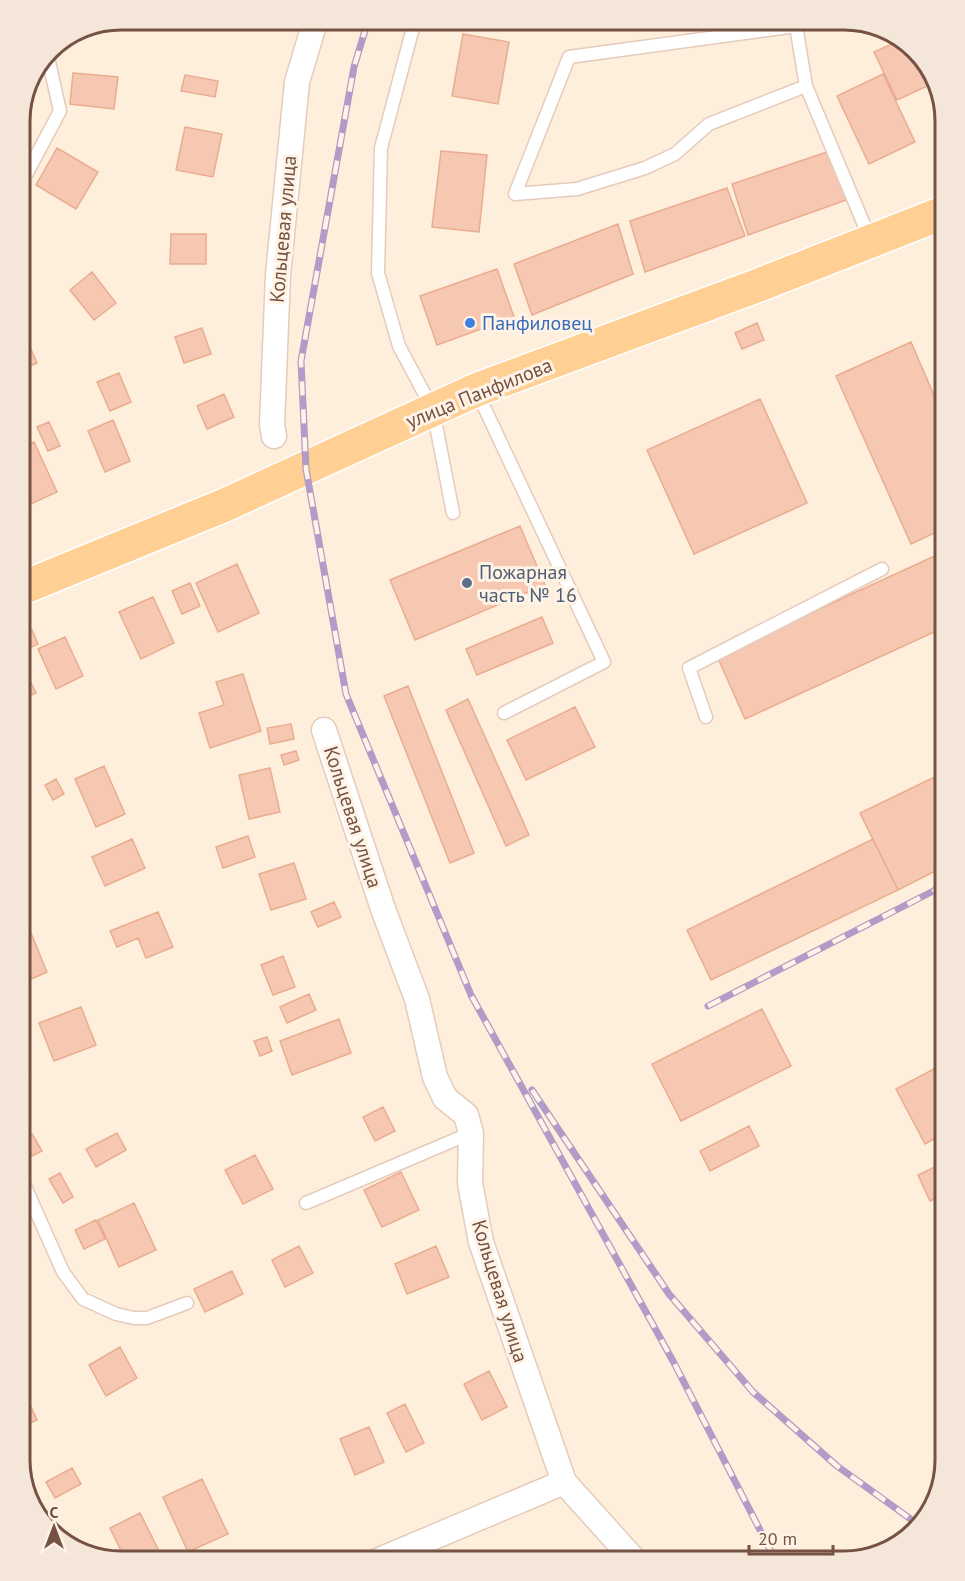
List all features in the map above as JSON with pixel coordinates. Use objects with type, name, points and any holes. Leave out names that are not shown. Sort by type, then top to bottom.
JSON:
[{"type":"main road","name":"улица Панфилова","points":[[30,585],[225,505],[476,390],[871,243],[935,216]]},
{"type":"street","name":"Кольцевая улица","points":[[274,436],[272,424],[278,275],[297,82],[313,30]]},
{"type":"street","name":"Кольцевая улица","points":[[324,730],[383,909],[417,999],[435,1077],[445,1098],[466,1115],[471,1133],[470,1184],[480,1242],[564,1482],[624,1551]]},
{"type":"street","points":[[401,1551],[564,1482]]},
{"type":"lane","points":[[412,30],[381,148],[378,273],[399,346],[432,410],[453,513]]},
{"type":"lane","points":[[746,30],[569,57],[515,194],[576,189],[645,168],[675,154],[709,124],[806,86]]},
{"type":"lane","points":[[799,30],[806,86],[871,243]]},
{"type":"lane","points":[[30,167],[60,111],[50,64]]},
{"type":"lane","points":[[476,390],[604,662],[504,713]]},
{"type":"lane","points":[[706,717],[689,668],[882,569]]},
{"type":"lane","points":[[306,1203],[471,1133]]},
{"type":"lane","points":[[30,1197],[63,1272],[83,1299],[116,1314],[134,1318],[147,1318],[187,1303]]},
{"type":"building","points":[[463,34],[509,42],[498,104],[452,96]]},
{"type":"building","points":[[893,44],[895,45],[913,61],[928,86],[897,100],[874,52]]},
{"type":"building","points":[[73,73],[118,77],[114,109],[70,104]]},
{"type":"building","points":[[883,74],[915,142],[869,164],[837,96]]},
{"type":"building","points":[[185,75],[218,81],[215,97],[181,91]]},
{"type":"building","points":[[185,127],[222,134],[213,177],[176,170]]},
{"type":"building","points":[[57,148],[98,172],[76,209],[36,185]]},
{"type":"building","points":[[441,151],[487,155],[479,232],[432,227]]},
{"type":"building","points":[[830,151],[849,199],[748,235],[732,184]]},
{"type":"building","points":[[727,188],[745,236],[645,272],[630,221]]},
{"type":"building","points":[[618,224],[633,274],[532,315],[514,264]]},
{"type":"building","points":[[171,234],[206,234],[206,264],[170,264]]},
{"type":"building","points":[[497,269],[514,317],[437,345],[420,296]]},
{"type":"building","points":[[92,272],[116,303],[94,320],[70,290]]},
{"type":"building","points":[[757,323],[764,340],[742,349],[735,333]]},
{"type":"building","points":[[202,328],[211,354],[184,363],[175,337]]},
{"type":"building","points":[[911,342],[935,398],[935,533],[911,544],[836,376]]},
{"type":"building","points":[[30,347],[37,363],[30,366]]},
{"type":"building","points":[[119,373],[131,402],[110,411],[97,382]]},
{"type":"building","points":[[224,394],[234,417],[207,429],[197,406]]},
{"type":"building","points":[[760,399],[807,503],[694,554],[647,450]]},
{"type":"building","points":[[113,420],[130,461],[105,472],[88,431]]},
{"type":"building","points":[[49,422],[60,446],[48,451],[37,427]]},
{"type":"building","points":[[34,442],[57,492],[30,504],[30,444]]},
{"type":"building","name":"Пожарная часть № 16","points":[[520,526],[545,585],[415,640],[390,580]]},
{"type":"building","points":[[935,556],[935,632],[745,719],[717,656]]},
{"type":"building","points":[[237,564],[259,613],[218,632],[196,583]]},
{"type":"building","points":[[190,583],[200,606],[182,614],[172,591]]},
{"type":"building","points":[[153,597],[174,643],[141,659],[119,612]]},
{"type":"building","points":[[542,617],[553,643],[477,675],[466,649]]},
{"type":"building","points":[[32,630],[38,644],[30,648],[30,631]]},
{"type":"building","points":[[65,637],[83,676],[56,689],[38,649]]},
{"type":"building","points":[[243,674],[261,731],[210,748],[199,713],[224,705],[216,682]]},
{"type":"building","points":[[30,681],[36,693],[30,696]]},
{"type":"building","points":[[408,686],[474,853],[450,863],[384,696]]},
{"type":"building","points":[[468,699],[529,835],[506,846],[446,710]]},
{"type":"building","points":[[575,707],[595,747],[526,780],[507,740]]},
{"type":"building","points":[[291,724],[294,739],[270,744],[267,728]]},
{"type":"building","points":[[296,751],[299,760],[284,765],[281,755]]},
{"type":"building","points":[[104,766],[125,814],[96,827],[75,779]]},
{"type":"building","points":[[270,768],[280,812],[249,819],[239,775]]},
{"type":"building","points":[[935,777],[935,871],[898,890],[860,813]]},
{"type":"building","points":[[56,779],[64,794],[53,800],[45,785]]},
{"type":"building","points":[[248,836],[255,857],[223,868],[216,847]]},
{"type":"building","points":[[132,839],[145,868],[105,886],[92,857]]},
{"type":"building","points":[[873,839],[898,890],[711,980],[687,930]]},
{"type":"building","points":[[294,863],[306,899],[271,910],[259,874]]},
{"type":"building","points":[[334,902],[341,917],[318,927],[311,912]]},
{"type":"building","points":[[158,912],[173,947],[146,958],[138,938],[117,947],[110,931]]},
{"type":"building","points":[[30,933],[47,972],[30,980]]},
{"type":"building","points":[[283,956],[295,987],[273,995],[261,965]]},
{"type":"building","points":[[309,994],[316,1010],[287,1023],[280,1007]]},
{"type":"building","points":[[81,1007],[96,1045],[54,1061],[39,1023]]},
{"type":"building","points":[[762,1009],[791,1066],[681,1121],[652,1064]]},
{"type":"building","points":[[339,1019],[351,1053],[292,1075],[280,1041]]},
{"type":"building","points":[[267,1037],[272,1051],[260,1056],[254,1041]]},
{"type":"building","points":[[935,1068],[935,1138],[925,1144],[896,1089]]},
{"type":"building","points":[[383,1107],[395,1131],[375,1141],[363,1117]]},
{"type":"building","points":[[749,1126],[759,1146],[710,1171],[700,1151]]},
{"type":"building","points":[[117,1133],[126,1150],[96,1167],[86,1149]]},
{"type":"building","points":[[32,1134],[42,1151],[32,1156],[30,1152],[30,1135]]},
{"type":"building","points":[[255,1155],[273,1189],[243,1204],[225,1170]]},
{"type":"building","points":[[935,1167],[935,1199],[930,1201],[918,1175]]},
{"type":"building","points":[[401,1172],[419,1210],[382,1227],[364,1190]]},
{"type":"building","points":[[60,1173],[73,1197],[63,1203],[49,1179]]},
{"type":"building","points":[[134,1203],[156,1250],[119,1267],[98,1220]]},
{"type":"building","points":[[96,1220],[105,1239],[84,1249],[75,1230]]},
{"type":"building","points":[[299,1246],[313,1273],[285,1287],[272,1260]]},
{"type":"building","points":[[436,1246],[449,1277],[407,1294],[395,1264]]},
{"type":"building","points":[[232,1271],[243,1294],[205,1312],[194,1289]]},
{"type":"building","points":[[120,1347],[137,1378],[106,1396],[89,1365]]},
{"type":"building","points":[[489,1371],[507,1407],[482,1420],[464,1384]]},
{"type":"building","points":[[405,1404],[424,1443],[406,1452],[387,1413]]},
{"type":"building","points":[[30,1405],[37,1420],[30,1423]]},
{"type":"building","points":[[369,1427],[384,1462],[355,1475],[340,1439]]},
{"type":"building","points":[[72,1468],[81,1484],[55,1498],[46,1482]]},
{"type":"building","points":[[202,1479],[228,1534],[188,1551],[163,1497]]},
{"type":"building","points":[[140,1513],[159,1551],[121,1551],[110,1528]]},
{"type":"railway","points":[[365,30],[354,67],[301,361],[306,469],[346,694],[471,995],[673,1361],[771,1551]]},
{"type":"railway","points":[[708,1006],[935,890]]},
{"type":"railway","points":[[532,1090],[669,1294],[753,1392],[837,1466],[913,1520]]},
{"type":"place","name":"Панфиловец","points":[[470,323]]},
{"type":"place","name":"Пожарная часть № 16","points":[[467,583]]}]
